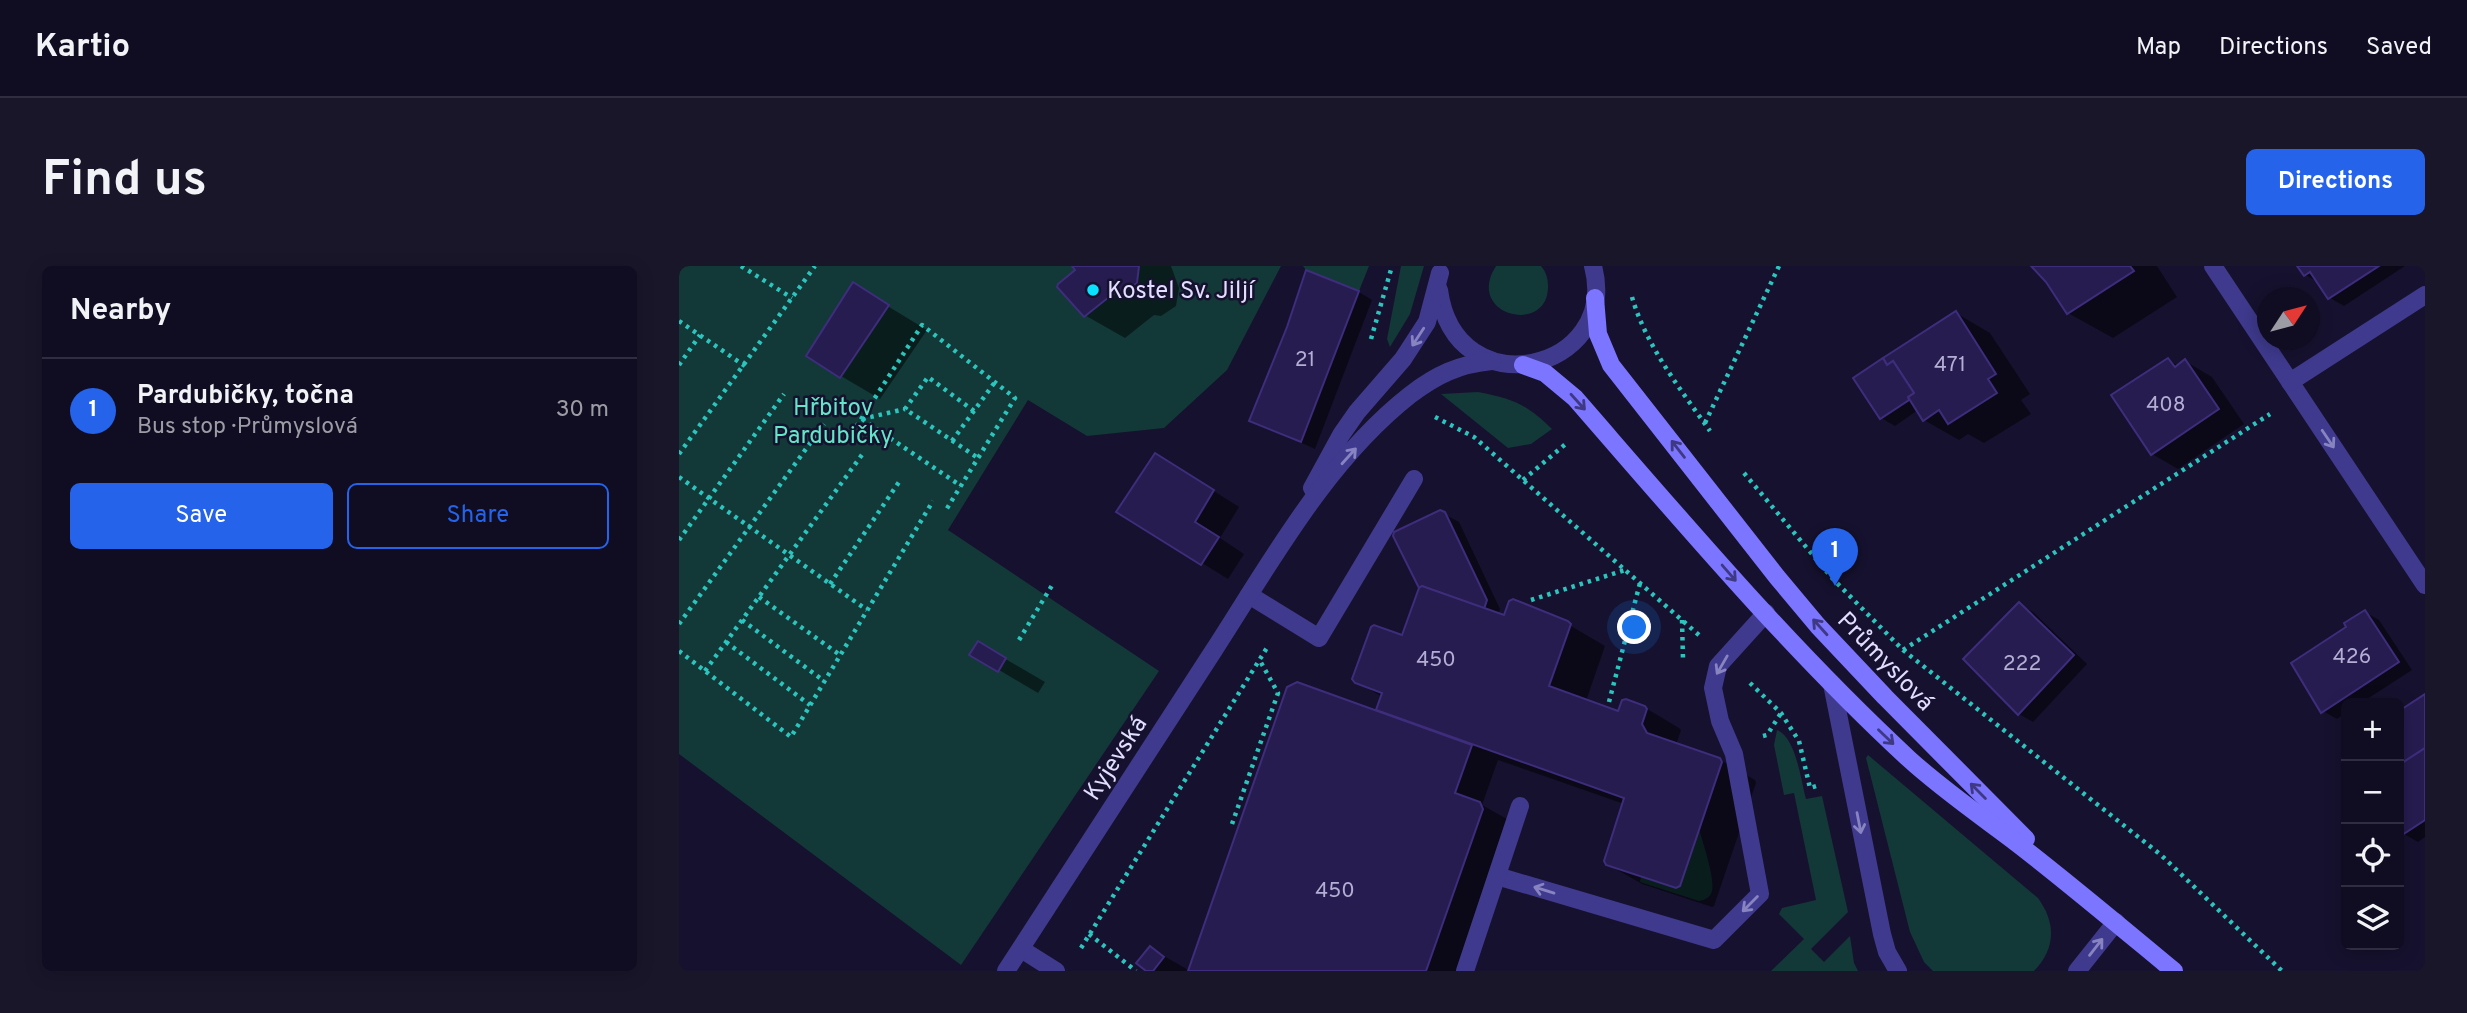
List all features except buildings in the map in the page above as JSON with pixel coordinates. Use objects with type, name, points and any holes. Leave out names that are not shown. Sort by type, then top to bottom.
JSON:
[{"type":"main road","name":"Průmyslová","points":[[1595,298],[1598,334],[1611,365],[1777,577],[1818,626],[1894,707],[2020,833],[2116,922]]},
{"type":"main road","name":"Průmyslová","points":[[1523,365],[1545,373],[1575,398],[1832,684],[1931,778],[2037,859],[2174,971]]},
{"type":"street","points":[[1441,269],[1439,289],[1446,320],[1465,345],[1492,361],[1523,365],[1552,357],[1576,339],[1585,327],[1595,298],[1593,266]]},
{"type":"street","points":[[2213,266],[2425,585]]},
{"type":"street","name":"Kyjevská","points":[[1265,571],[1341,435],[1357,412],[1403,359],[1427,322],[1441,269]]},
{"type":"street","points":[[2290,382],[2425,295]]},
{"type":"street","name":"Kyjevská","points":[[1006,971],[1249,595],[1320,491],[1385,418],[1410,395],[1448,371],[1467,363],[1492,361]]},
{"type":"street","points":[[1249,595],[1319,638],[1414,479]]},
{"type":"street","points":[[1497,876],[1714,940],[1760,894],[1734,754],[1720,721],[1713,688],[1718,666],[1766,613]]},
{"type":"street","points":[[1832,684],[1882,934],[1887,952],[1898,971]]},
{"type":"street","points":[[1465,971],[1520,806]]},
{"type":"street","points":[[2077,971],[2116,922]]},
{"type":"street","points":[[1021,949],[1056,971]]},
{"type":"path","points":[[741,266],[792,298]]},
{"type":"path","points":[[679,454],[815,266]]},
{"type":"path","points":[[1370,342],[1392,266]]},
{"type":"path","points":[[1705,423],[1779,266]]},
{"type":"path","points":[[1631,293],[1639,319],[1678,386],[1712,433]]},
{"type":"path","points":[[679,321],[745,366]]},
{"type":"path","points":[[847,441],[922,325],[1015,398],[946,510]]},
{"type":"path","points":[[679,365],[700,335]]},
{"type":"path","points":[[862,419],[905,409],[927,377],[974,411]]},
{"type":"path","points":[[952,441],[995,382]]},
{"type":"path","points":[[1903,650],[2281,407],[2290,382]]},
{"type":"path","points":[[679,540],[784,394]]},
{"type":"path","points":[[905,409],[978,458]]},
{"type":"path","points":[[1433,416],[1474,437],[1626,570],[1781,713],[1799,741],[1810,788],[1850,776]]},
{"type":"path","points":[[862,419],[961,486]]},
{"type":"path","points":[[679,624],[824,424]]},
{"type":"path","points":[[705,671],[864,452]]},
{"type":"path","points":[[1736,465],[1832,578],[1903,650],[2161,855],[2282,971]]},
{"type":"path","points":[[679,477],[867,610]]},
{"type":"path","points":[[830,584],[901,479]]},
{"type":"path","points":[[679,651],[791,737],[933,500]]},
{"type":"path","points":[[1531,600],[1626,570]]},
{"type":"path","points":[[1019,640],[1054,582]]},
{"type":"path","points":[[1609,702],[1640,583]]},
{"type":"path","points":[[759,597],[840,655]]},
{"type":"path","points":[[1136,971],[1089,934],[1286,618]]},
{"type":"path","points":[[742,620],[824,681]]},
{"type":"path","points":[[726,642],[810,705]]},
{"type":"path","points":[[1233,824],[1278,693],[1259,659]]},
{"type":"green space","name":"Hřbitov Pardubičky","points":[[679,266],[1281,266],[1227,370],[1164,428],[1087,436],[1028,400],[948,530],[1159,671],[961,965],[679,754]]},
{"type":"green space","points":[[1303,266],[1369,266],[1359,291],[1306,270]]},
{"type":"green space","points":[[1401,266],[1424,266],[1410,314],[1390,347],[1387,339]]},
{"type":"green space","points":[[1496,266],[1541,266],[1548,283],[1545,302],[1536,311],[1524,315],[1510,314],[1499,307],[1491,297],[1489,283]]},
{"type":"green space","points":[[1478,392],[1519,404],[1552,429],[1531,444],[1508,448],[1441,394]]},
{"type":"green space","points":[[1777,730],[1789,741],[1793,750],[1806,799],[1822,796],[1848,912],[1811,949],[1824,962],[1850,936],[1854,963],[1858,971],[1771,971],[1804,939],[1779,914],[1782,908],[1816,900],[1794,793],[1784,795],[1774,745]]},
{"type":"green space","points":[[1868,755],[2038,898],[2048,917],[2051,935],[2046,953],[2034,971],[1933,971],[1924,962],[1910,932],[1866,758]]},
{"type":"green space","points":[[1699,829],[1712,878],[1712,891],[1708,897],[1699,901],[1640,882],[1641,877],[1676,888],[1679,886]]},
{"type":"place","name":"Kostel Sv. Jiljí","points":[[1093,290]]},
{"type":"place","name":"Pardubičky, točna","points":[[1835,586]]}]
